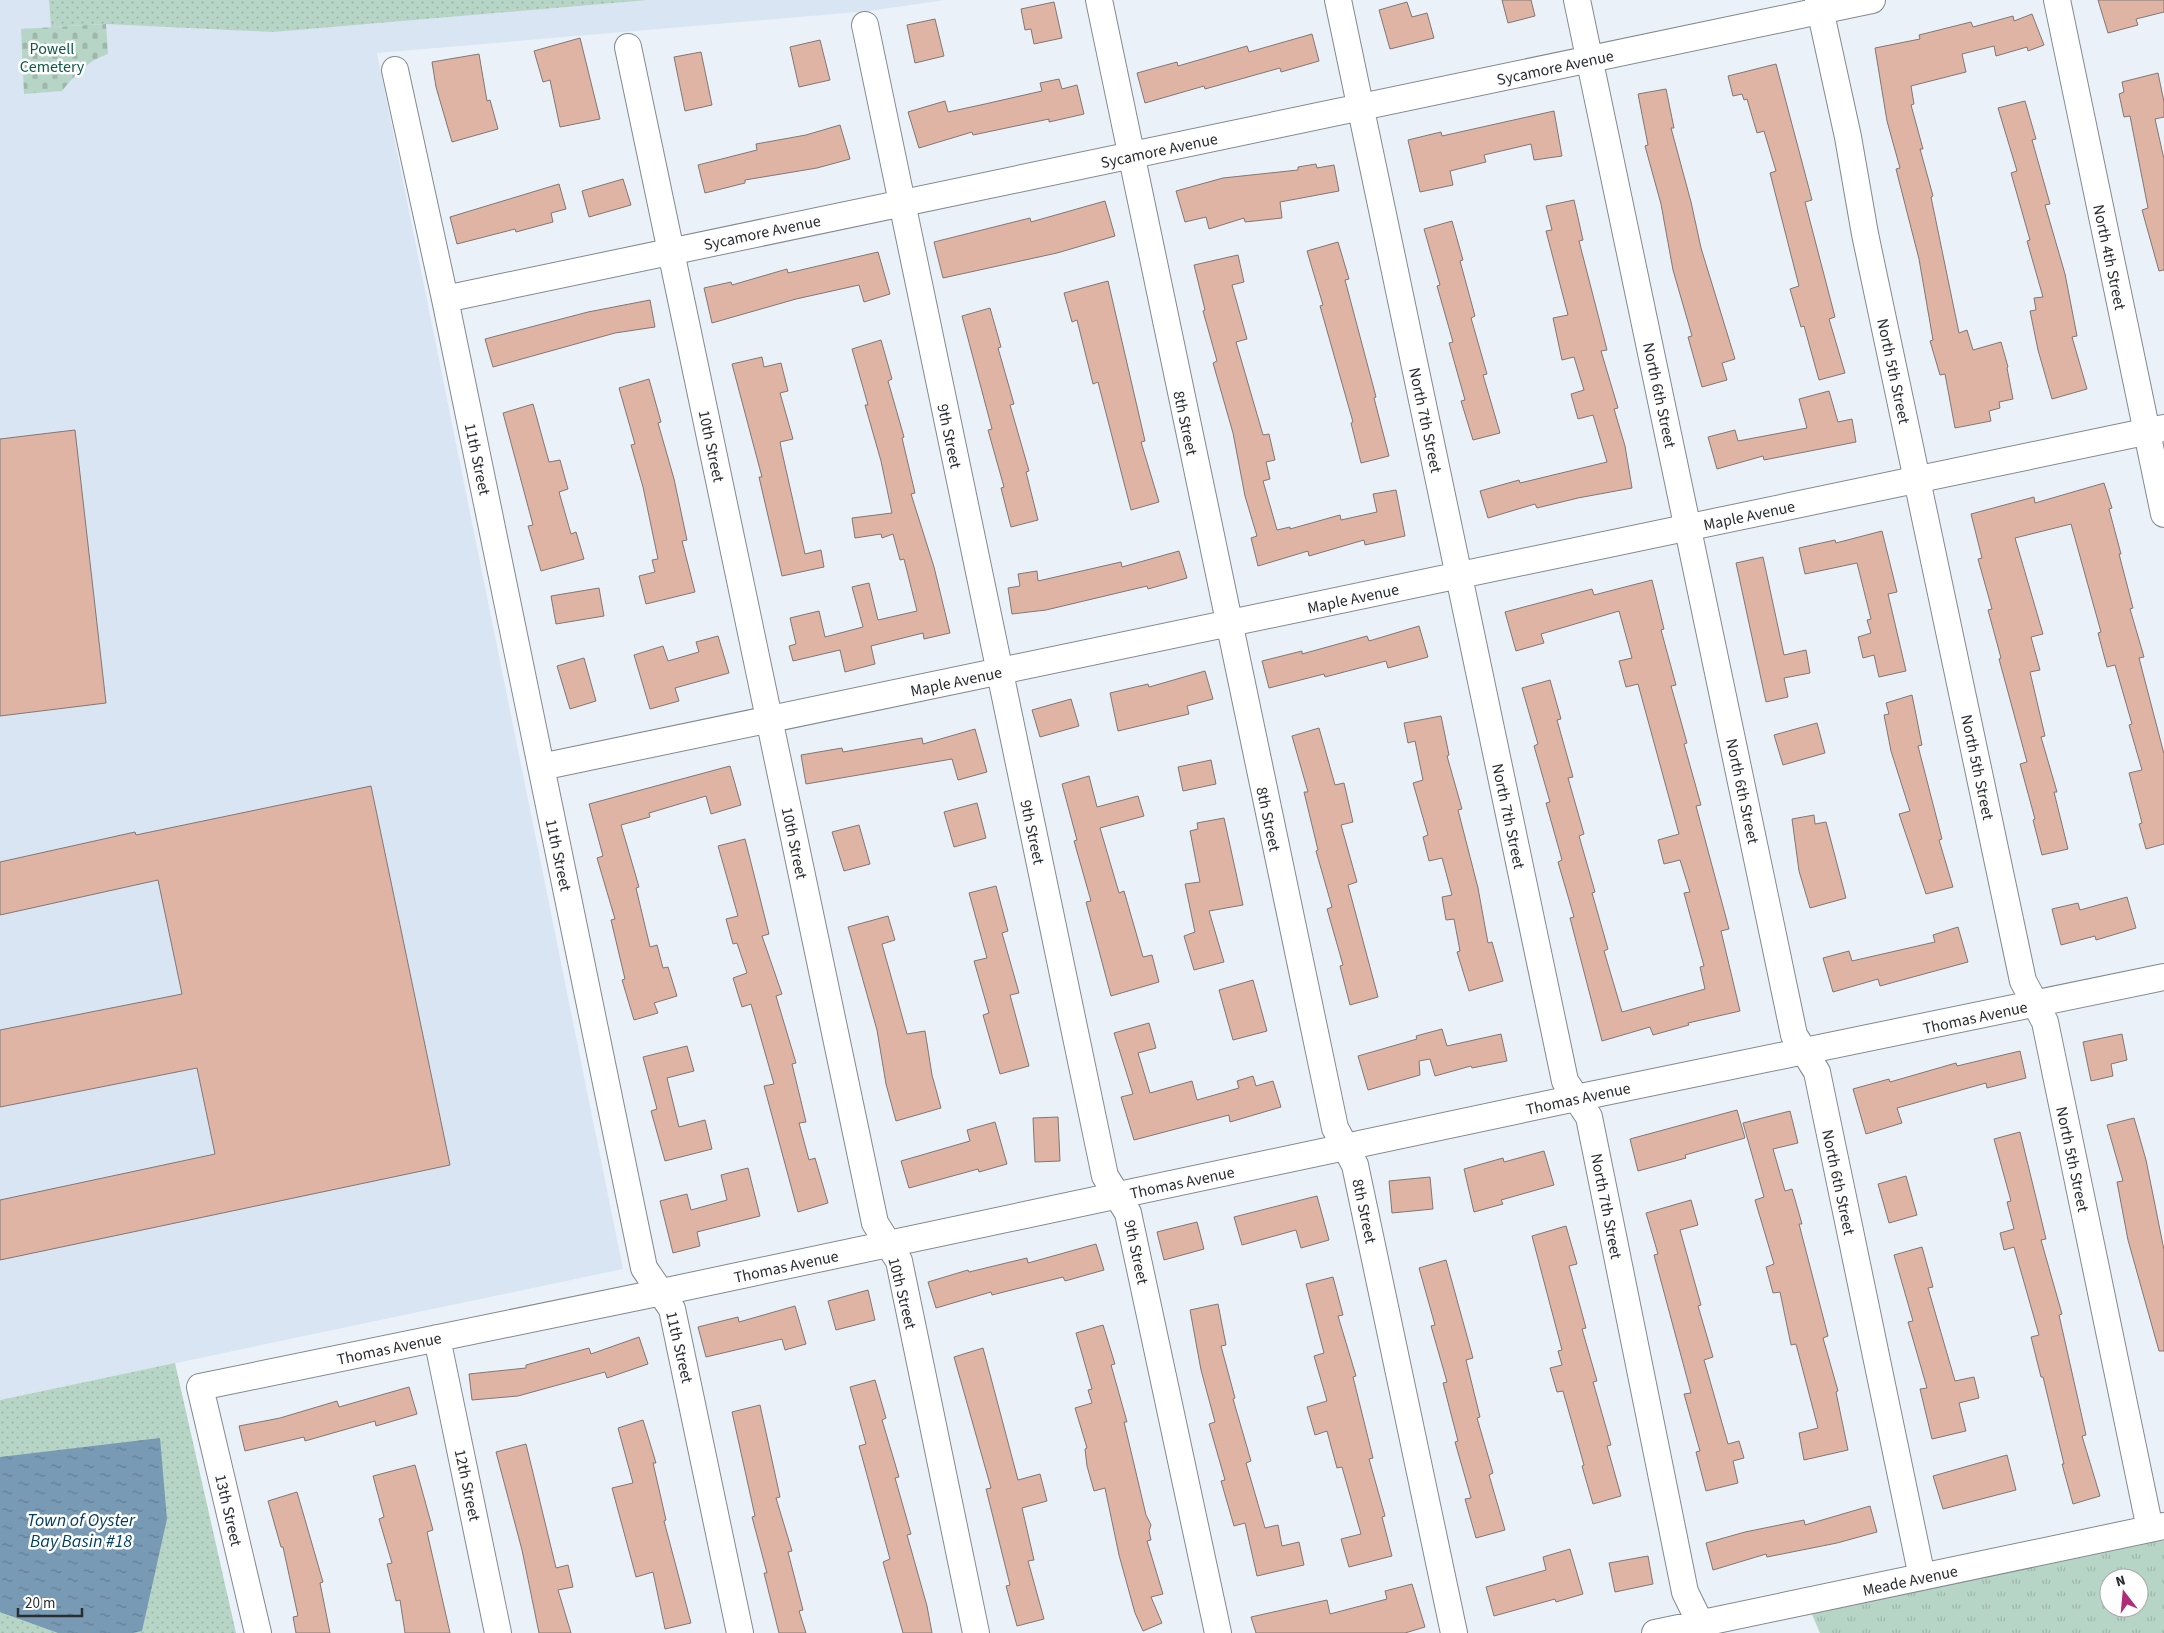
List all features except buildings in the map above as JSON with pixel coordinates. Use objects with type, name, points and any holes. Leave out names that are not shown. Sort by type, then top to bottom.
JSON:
[{"type":"street","name":"8th Street","points":[[1098,0],[1334,1128],[1355,1165],[1454,1633]]},
{"type":"street","name":"North 7th Street","points":[[1338,0],[1565,1081],[1589,1116],[1685,1592],[1703,1628]]},
{"type":"street","name":"North 6th Street","points":[[1577,0],[1794,1035],[1816,1072],[1922,1577]]},
{"type":"street","name":"Sycamore Avenue","points":[[445,299],[1590,60],[1819,6],[1872,0]]},
{"type":"street","name":"North 4th Street","points":[[2057,0],[2155,430],[2164,514]]},
{"type":"street","name":"North 5th Street","points":[[1819,6],[1848,137],[1865,234],[2023,981],[2045,1022],[2157,1528]]},
{"type":"street","name":"9th Street","points":[[865,25],[1105,1176],[1128,1213],[1218,1633]]},
{"type":"street","name":"10th Street","points":[[628,47],[875,1223],[898,1262],[976,1633]]},
{"type":"street","name":"11th Street","points":[[395,70],[445,299],[644,1268],[672,1309],[740,1633]]},
{"type":"street","name":"Maple Avenue","points":[[541,767],[2155,430]]},
{"type":"street","name":"Thomas Avenue","points":[[200,1387],[662,1292],[1576,1098],[2164,977]]},
{"type":"street","name":"12th Street","points":[[437,1338],[498,1633]]},
{"type":"street","name":"13th Street","points":[[200,1387],[258,1633]]},
{"type":"street","name":"Meade Avenue","points":[[1655,1633],[1703,1628],[1922,1577],[2157,1528]]},
{"type":"shaded area","points":[[0,0],[945,0],[869,11],[377,53],[623,1269],[0,1400]]},
{"type":"green space","points":[[49,0],[648,0],[273,32],[106,24],[51,27]]},
{"type":"green space","name":"Powell Cemetery","points":[[106,24],[108,54],[94,60],[77,74],[62,91],[24,94],[21,29]]},
{"type":"green space","points":[[175,1363],[236,1633],[0,1633],[0,1400]]},
{"type":"green space","points":[[2164,1535],[2164,1633],[1820,1633],[1810,1610]]},
{"type":"water","name":"Town of Oyster Bay Basin #18","points":[[160,1438],[167,1519],[142,1631],[133,1633],[58,1633],[0,1612],[0,1457]]}]
